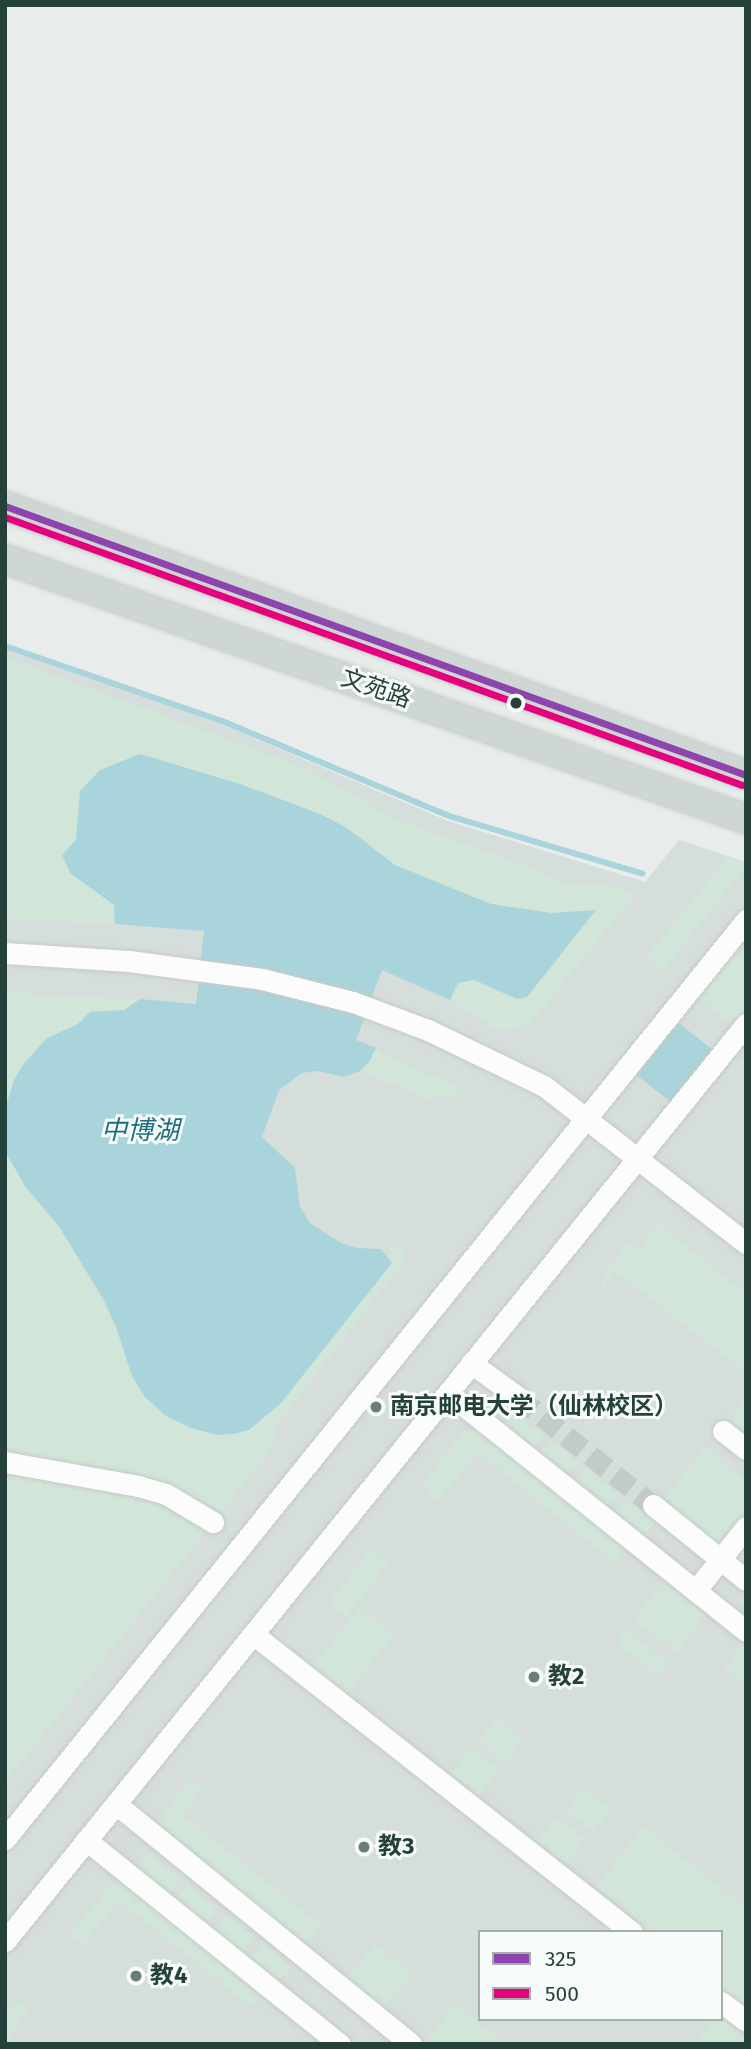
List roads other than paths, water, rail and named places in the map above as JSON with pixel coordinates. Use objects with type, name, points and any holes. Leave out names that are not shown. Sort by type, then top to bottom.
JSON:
[{"type":"main road","name":"文苑路","points":[[5,506],[746,775]]},
{"type":"main road","name":"文苑路","points":[[5,559],[746,819]]},
{"type":"street","points":[[5,1839],[746,920]]},
{"type":"street","points":[[5,953],[129,961],[221,972],[286,984],[353,1002],[428,1030],[544,1086],[746,1242]]},
{"type":"street","points":[[5,1941],[746,1024]]},
{"type":"street","points":[[471,1363],[518,1397]]},
{"type":"street","points":[[448,1393],[746,1631]]},
{"type":"street","points":[[723,1431],[746,1449]]},
{"type":"street","points":[[5,1462],[166,1494],[213,1522]]},
{"type":"street","points":[[653,1505],[746,1580]]},
{"type":"street","points":[[696,1590],[746,1527]]},
{"type":"street","points":[[253,1634],[629,1930]]},
{"type":"street","points":[[116,1804],[411,2044]]},
{"type":"street","points":[[86,1840],[340,2044]]},
{"type":"street","points":[[723,2004],[746,2021]]},
{"type":"water","name":"中博湖","points":[[140,754],[240,784],[320,814],[347,828],[395,865],[491,904],[552,913],[596,910],[527,997],[517,999],[474,980],[458,983],[450,1000],[382,970],[356,1040],[376,1048],[369,1062],[360,1071],[344,1077],[318,1071],[302,1073],[279,1090],[262,1137],[295,1168],[300,1207],[311,1224],[341,1243],[357,1248],[381,1249],[392,1263],[281,1403],[249,1430],[233,1434],[218,1435],[191,1428],[166,1416],[145,1397],[132,1376],[104,1300],[60,1228],[25,1186],[5,1151],[5,1109],[14,1080],[22,1066],[47,1038],[78,1024],[90,1012],[124,1010],[140,999],[196,1004],[204,931],[115,924],[114,905],[70,873],[62,855],[76,840],[80,791],[100,770]]},
{"type":"water","points":[[676,1021],[715,1052],[674,1105],[635,1074]]},
{"type":"waterway","points":[[5,646],[227,723],[449,816],[643,874]]},
{"type":"tunnel","points":[[518,1397],[653,1505]]},
{"type":"place","name":"南京邮电大学（仙林校区）","points":[[376,1407]]},
{"type":"place","name":"教2","points":[[534,1677]]},
{"type":"place","name":"教3","points":[[364,1847]]},
{"type":"place","name":"教4","points":[[136,1976]]}]
